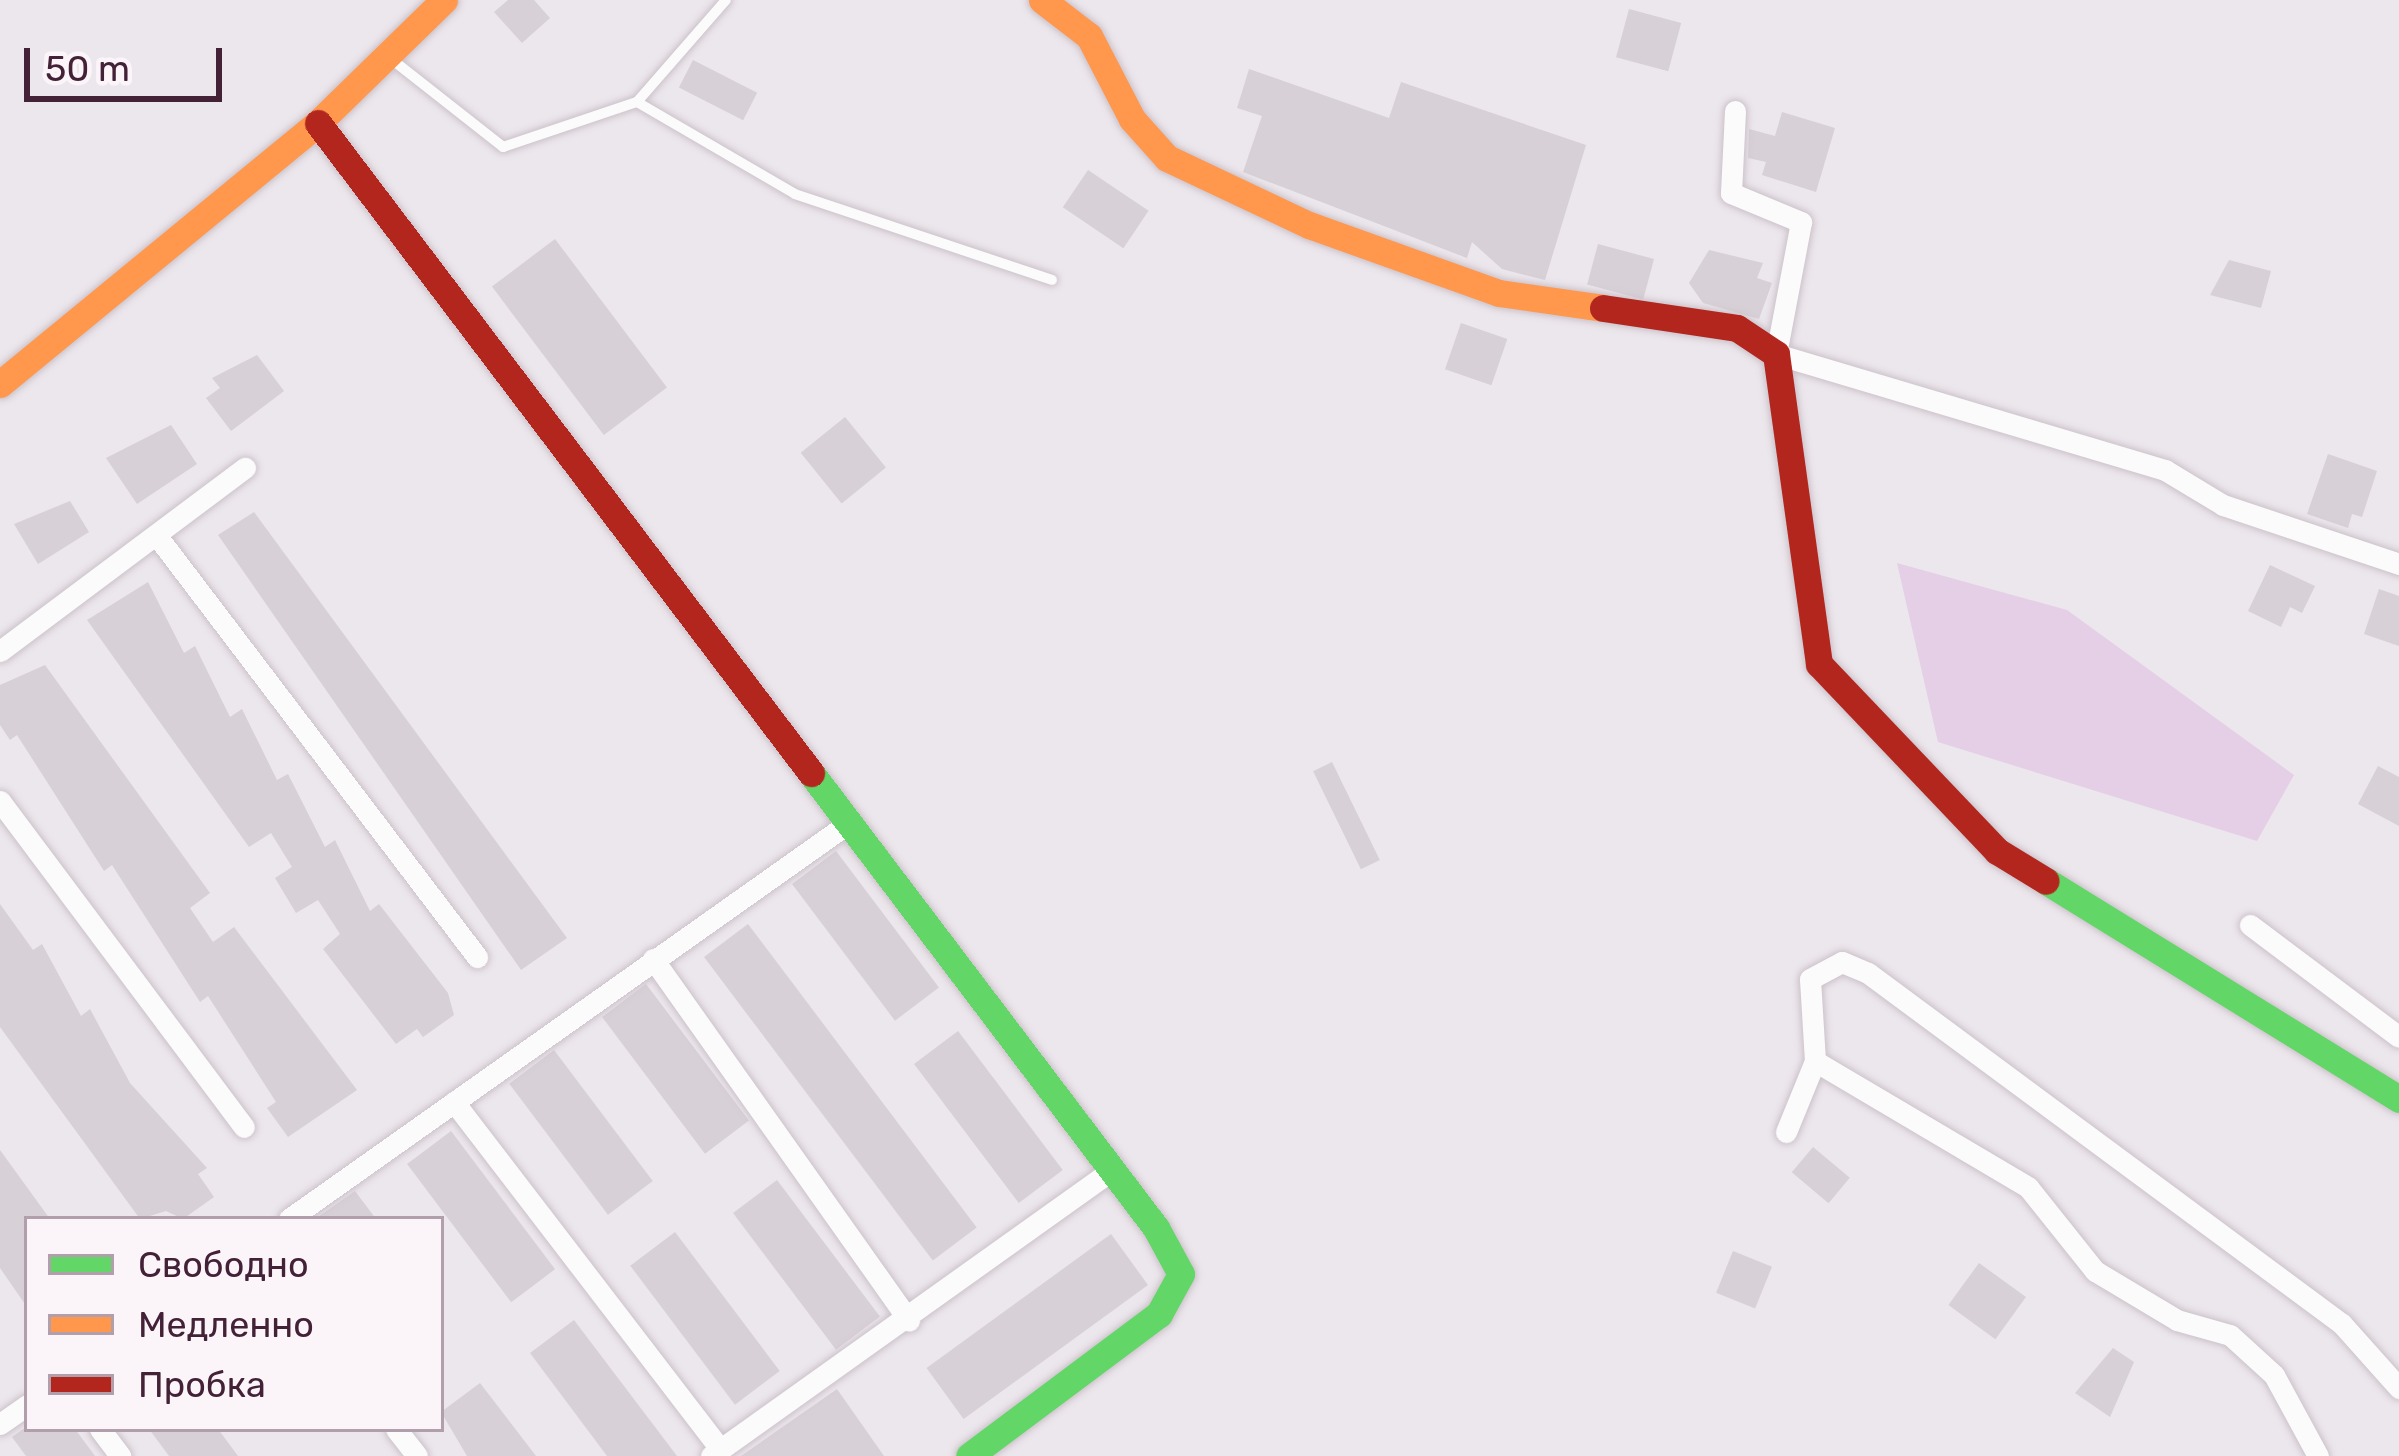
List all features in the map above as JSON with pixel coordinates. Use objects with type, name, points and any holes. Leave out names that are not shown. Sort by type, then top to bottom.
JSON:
[{"type":"street","points":[[0,384],[318,123],[444,0]]},
{"type":"street","points":[[1059,4],[1089,36],[1132,119],[1167,158],[1208,177],[1499,293],[1736,328],[1776,354],[2165,470],[2242,513],[2399,564]]},
{"type":"street","points":[[1735,111],[1731,193],[1802,222],[1776,354],[1819,664],[1997,851],[2399,1100]]},
{"type":"street","points":[[318,123],[850,822],[1110,1171],[1180,1274],[1159,1314],[969,1456]]},
{"type":"street","points":[[0,651],[245,468]]},
{"type":"street","points":[[157,536],[477,957]]},
{"type":"street","points":[[0,801],[244,1127]]},
{"type":"street","points":[[294,1216],[850,822]]},
{"type":"street","points":[[2250,925],[2399,1037]]},
{"type":"street","points":[[653,959],[909,1321]]},
{"type":"street","points":[[1786,1132],[1816,1061],[1810,979],[1842,962],[2196,1212],[2342,1324],[2399,1388]]},
{"type":"street","points":[[1816,1061],[2028,1187],[2095,1271],[2177,1320],[2230,1335],[2295,1404],[2318,1456]]},
{"type":"street","points":[[454,1102],[715,1453],[909,1321],[1110,1171]]},
{"type":"street","points":[[398,1432],[417,1456]]},
{"type":"lane","points":[[388,56],[503,147],[637,102],[726,0]]},
{"type":"lane","points":[[637,102],[795,194],[1052,280]]},
{"type":"shaded area","points":[[1897,563],[2067,610],[2294,775],[2257,841],[1938,742]]},
{"type":"building","points":[[508,0],[534,0],[550,18],[522,43],[494,12]]},
{"type":"building","points":[[1629,9],[1681,23],[1668,71],[1616,57]]},
{"type":"building","points":[[693,60],[757,93],[743,120],[679,88]]},
{"type":"building","points":[[1249,69],[1389,118],[1401,82],[1586,145],[1545,280],[1502,269],[1472,242],[1467,258],[1243,172],[1262,116],[1237,108]]},
{"type":"building","points":[[1782,112],[1835,128],[1816,192],[1762,175],[1766,162],[1748,158],[1749,129],[1775,136]]},
{"type":"building","points":[[1088,170],[1149,211],[1123,248],[1063,207]]},
{"type":"building","points":[[555,239],[667,388],[604,435],[492,287]]},
{"type":"building","points":[[1598,244],[1654,259],[1643,300],[1587,285]]},
{"type":"building","points":[[1709,250],[1763,263],[1757,278],[1772,283],[1759,319],[1703,303],[1689,283]]},
{"type":"building","points":[[2229,260],[2271,271],[2261,308],[2210,295]]},
{"type":"building","points":[[1461,323],[1507,339],[1491,385],[1445,369]]},
{"type":"building","points":[[257,355],[284,391],[231,431],[206,398],[220,388],[212,378]]},
{"type":"building","points":[[845,417],[886,468],[842,503],[801,453]]},
{"type":"building","points":[[171,425],[197,464],[137,504],[106,458]]},
{"type":"building","points":[[2328,454],[2377,471],[2362,517],[2352,514],[2348,528],[2307,514]]},
{"type":"building","points":[[70,501],[89,532],[38,564],[14,524]]},
{"type":"building","points":[[254,512],[567,938],[521,970],[218,535]]},
{"type":"building","points":[[2270,565],[2315,586],[2302,613],[2290,607],[2281,627],[2248,611]]},
{"type":"building","points":[[148,582],[184,653],[195,646],[230,717],[242,709],[277,780],[288,774],[325,847],[335,840],[370,911],[379,904],[448,993],[454,1015],[423,1037],[417,1029],[396,1044],[323,949],[340,934],[318,900],[296,913],[275,878],[292,867],[271,833],[249,847],[87,620]]},
{"type":"building","points":[[2379,589],[2399,596],[2399,646],[2364,634]]},
{"type":"building","points":[[45,665],[210,893],[190,908],[213,942],[234,927],[357,1090],[288,1137],[267,1108],[276,1102],[208,996],[200,1002],[112,865],[104,871],[17,735],[10,740],[0,725],[0,685]]},
{"type":"building","points":[[1332,762],[1380,860],[1361,869],[1313,771]]},
{"type":"building","points":[[2378,766],[2399,777],[2399,826],[2358,804]]},
{"type":"building","points":[[836,851],[939,988],[895,1021],[792,884]]},
{"type":"building","points":[[0,904],[33,950],[42,944],[81,1016],[90,1009],[130,1083],[207,1168],[198,1174],[214,1197],[187,1216],[166,1211],[138,1216],[0,1027]]},
{"type":"building","points":[[748,924],[977,1227],[933,1261],[704,957]]},
{"type":"building","points":[[646,984],[749,1121],[705,1154],[602,1017]]},
{"type":"building","points":[[958,1031],[1063,1170],[1019,1203],[914,1064]]},
{"type":"building","points":[[554,1050],[653,1181],[608,1215],[509,1084]]},
{"type":"building","points":[[451,1131],[555,1269],[511,1302],[407,1164]]},
{"type":"building","points":[[1813,1147],[1850,1178],[1829,1203],[1792,1172]]},
{"type":"building","points":[[0,1150],[48,1216],[24,1216],[24,1303],[0,1268]]},
{"type":"building","points":[[777,1180],[880,1317],[836,1350],[733,1213]]},
{"type":"building","points":[[355,1191],[374,1216],[319,1216]]},
{"type":"building","points":[[675,1232],[780,1371],[735,1405],[630,1266]]},
{"type":"building","points":[[1111,1234],[1148,1285],[964,1419],[927,1368]]},
{"type":"building","points":[[1733,1251],[1772,1267],[1755,1308],[1716,1293]]},
{"type":"building","points":[[1979,1263],[2026,1297],[1995,1339],[1948,1305]]},
{"type":"building","points":[[574,1320],[677,1456],[607,1456],[530,1353]]},
{"type":"building","points":[[2113,1348],[2134,1362],[2110,1417],[2075,1393]]},
{"type":"building","points":[[480,1383],[536,1456],[467,1456],[444,1410]]},
{"type":"building","points":[[837,1389],[884,1456],[741,1456]]},
{"type":"building","points":[[23,1429],[77,1432],[95,1456],[26,1456],[12,1437]]},
{"type":"building","points":[[151,1432],[220,1432],[238,1456],[169,1456]]},
{"type":"traffic: fast","points":[[811,773],[1156,1228],[1181,1274],[1159,1314],[969,1456]]},
{"type":"traffic: fast","points":[[2046,881],[2399,1099]]},
{"type":"traffic: slow","points":[[0,384],[318,123],[444,0]]},
{"type":"traffic: slow","points":[[1042,0],[1089,36],[1132,119],[1167,158],[1309,225],[1499,293],[1603,308]]},
{"type":"traffic: jam","points":[[318,123],[811,773]]},
{"type":"traffic: jam","points":[[1603,308],[1737,328],[1776,354],[1819,664],[1997,851],[2046,881]]}]
